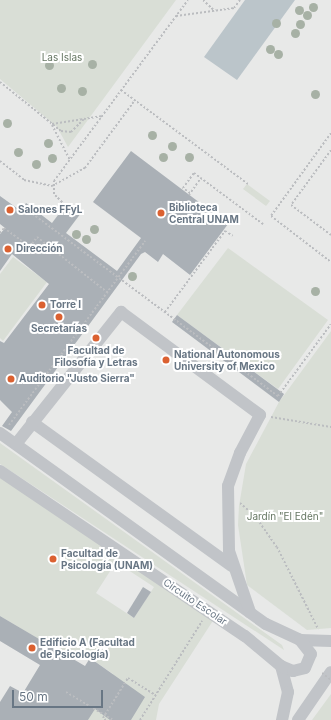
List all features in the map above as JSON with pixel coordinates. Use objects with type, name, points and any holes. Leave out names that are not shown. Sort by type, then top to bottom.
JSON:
[{"type":"street","points":[[16,444],[121,312],[260,415],[240,453],[228,486],[227,526],[232,566],[250,612]]},
{"type":"street","points":[[32,422],[232,566]]},
{"type":"street","points":[[3,431],[16,444],[272,627],[300,640],[328,642]]},
{"type":"street","name":"Circuito Escolar","points":[[0,471],[245,636],[281,666]]},
{"type":"street","points":[[281,666],[293,671],[304,668],[311,654],[300,640]]},
{"type":"street","points":[[281,666],[288,692],[282,720]]},
{"type":"street","points":[[298,720],[326,672]]},
{"type":"path","points":[[52,186],[188,0]]},
{"type":"path","points":[[203,0],[215,11]]},
{"type":"path","points":[[176,16],[234,8],[240,0]]},
{"type":"path","points":[[0,82],[52,124],[66,132],[76,128],[84,119]]},
{"type":"path","points":[[121,90],[248,184]]},
{"type":"path","points":[[0,161],[24,180],[52,186],[85,168],[135,100]]},
{"type":"path","points":[[52,124],[102,116]]},
{"type":"path","points":[[52,124],[70,160]]},
{"type":"path","points":[[331,133],[271,216],[331,262]]},
{"type":"path","points":[[331,150],[291,205],[331,235]]},
{"type":"path","points":[[201,178],[190,194],[183,188],[194,173],[201,178],[264,224]]},
{"type":"path","points":[[52,186],[56,198],[65,206]]},
{"type":"path","points":[[26,209],[278,396],[331,324]]},
{"type":"path","points":[[0,232],[4,228],[30,247],[37,237],[108,292]]},
{"type":"path","points":[[165,312],[225,231],[233,236]]},
{"type":"path","points":[[3,431],[145,241]]},
{"type":"path","points":[[260,415],[331,427]]},
{"type":"path","points":[[228,495],[255,516],[278,547],[328,642]]},
{"type":"path","points":[[140,720],[199,626]]},
{"type":"path","points":[[326,672],[331,680]]},
{"type":"path","points":[[106,720],[103,718],[128,678],[155,695]]},
{"type":"path","points":[[66,692],[113,720]]},
{"type":"shaded area","name":"National Autonomous University of Mexico","points":[[0,0],[331,0],[331,720],[0,720]]},
{"type":"shaded area","points":[[245,0],[295,0],[237,80],[204,57]]},
{"type":"green space","name":"Las Islas","points":[[0,0],[176,0],[68,147],[57,127],[0,79]]},
{"type":"green space","points":[[247,184],[270,201],[266,206],[243,189]]},
{"type":"green space","points":[[228,248],[328,320],[278,389],[177,315]]},
{"type":"green space","points":[[13,257],[47,282],[3,341],[0,338],[0,274]]},
{"type":"green space","name":"Jardín \"El Edén\"","points":[[331,331],[331,628],[307,630],[247,585],[238,525],[239,506],[246,464],[279,402]]},
{"type":"green space","points":[[0,443],[282,645],[284,650],[0,464]]},
{"type":"green space","points":[[0,477],[216,616],[159,704],[156,720],[88,720],[95,702],[113,674],[90,658],[64,654],[0,616]],"holes":[[[116,562],[154,587],[134,618],[96,593]]]},
{"type":"green space","points":[[331,694],[331,720],[312,720]]},
{"type":"building","points":[[131,151],[228,224],[190,275],[163,254],[158,262],[145,252],[141,254],[11,431],[2,426],[12,412],[0,400],[0,341],[4,343],[49,284],[12,254],[0,271],[0,234],[5,228],[0,224],[0,196],[21,211],[26,203],[52,223],[67,203],[81,213],[66,233],[117,271],[141,238],[93,202]]},
{"type":"building","points":[[177,315],[284,394],[279,402],[172,322]]},
{"type":"building","points":[[143,587],[151,592],[134,618],[127,613]]},
{"type":"building","points":[[0,616],[85,666],[90,658],[145,697],[131,720],[110,720],[95,709],[88,720],[0,720],[0,702],[10,686],[23,693],[40,665],[0,641]]},
{"type":"place","name":"Salones FFyL","points":[[10,210]]},
{"type":"place","name":"Biblioteca Central UNAM","points":[[161,213]]},
{"type":"place","name":"Dirección","points":[[8,249]]},
{"type":"place","name":"Torre I","points":[[42,305]]},
{"type":"place","name":"Secretarías","points":[[59,317]]},
{"type":"place","name":"Facultad de Filosofía y Letras","points":[[96,338]]},
{"type":"place","name":"National Autonomous University of Mexico","points":[[166,360]]},
{"type":"place","name":"Auditorio \"Justo Sierra\"","points":[[11,379]]},
{"type":"place","name":"Facultad de Psicología (UNAM)","points":[[53,559]]},
{"type":"place","name":"Edificio A (Facultad de Psicología)","points":[[32,648]]}]
